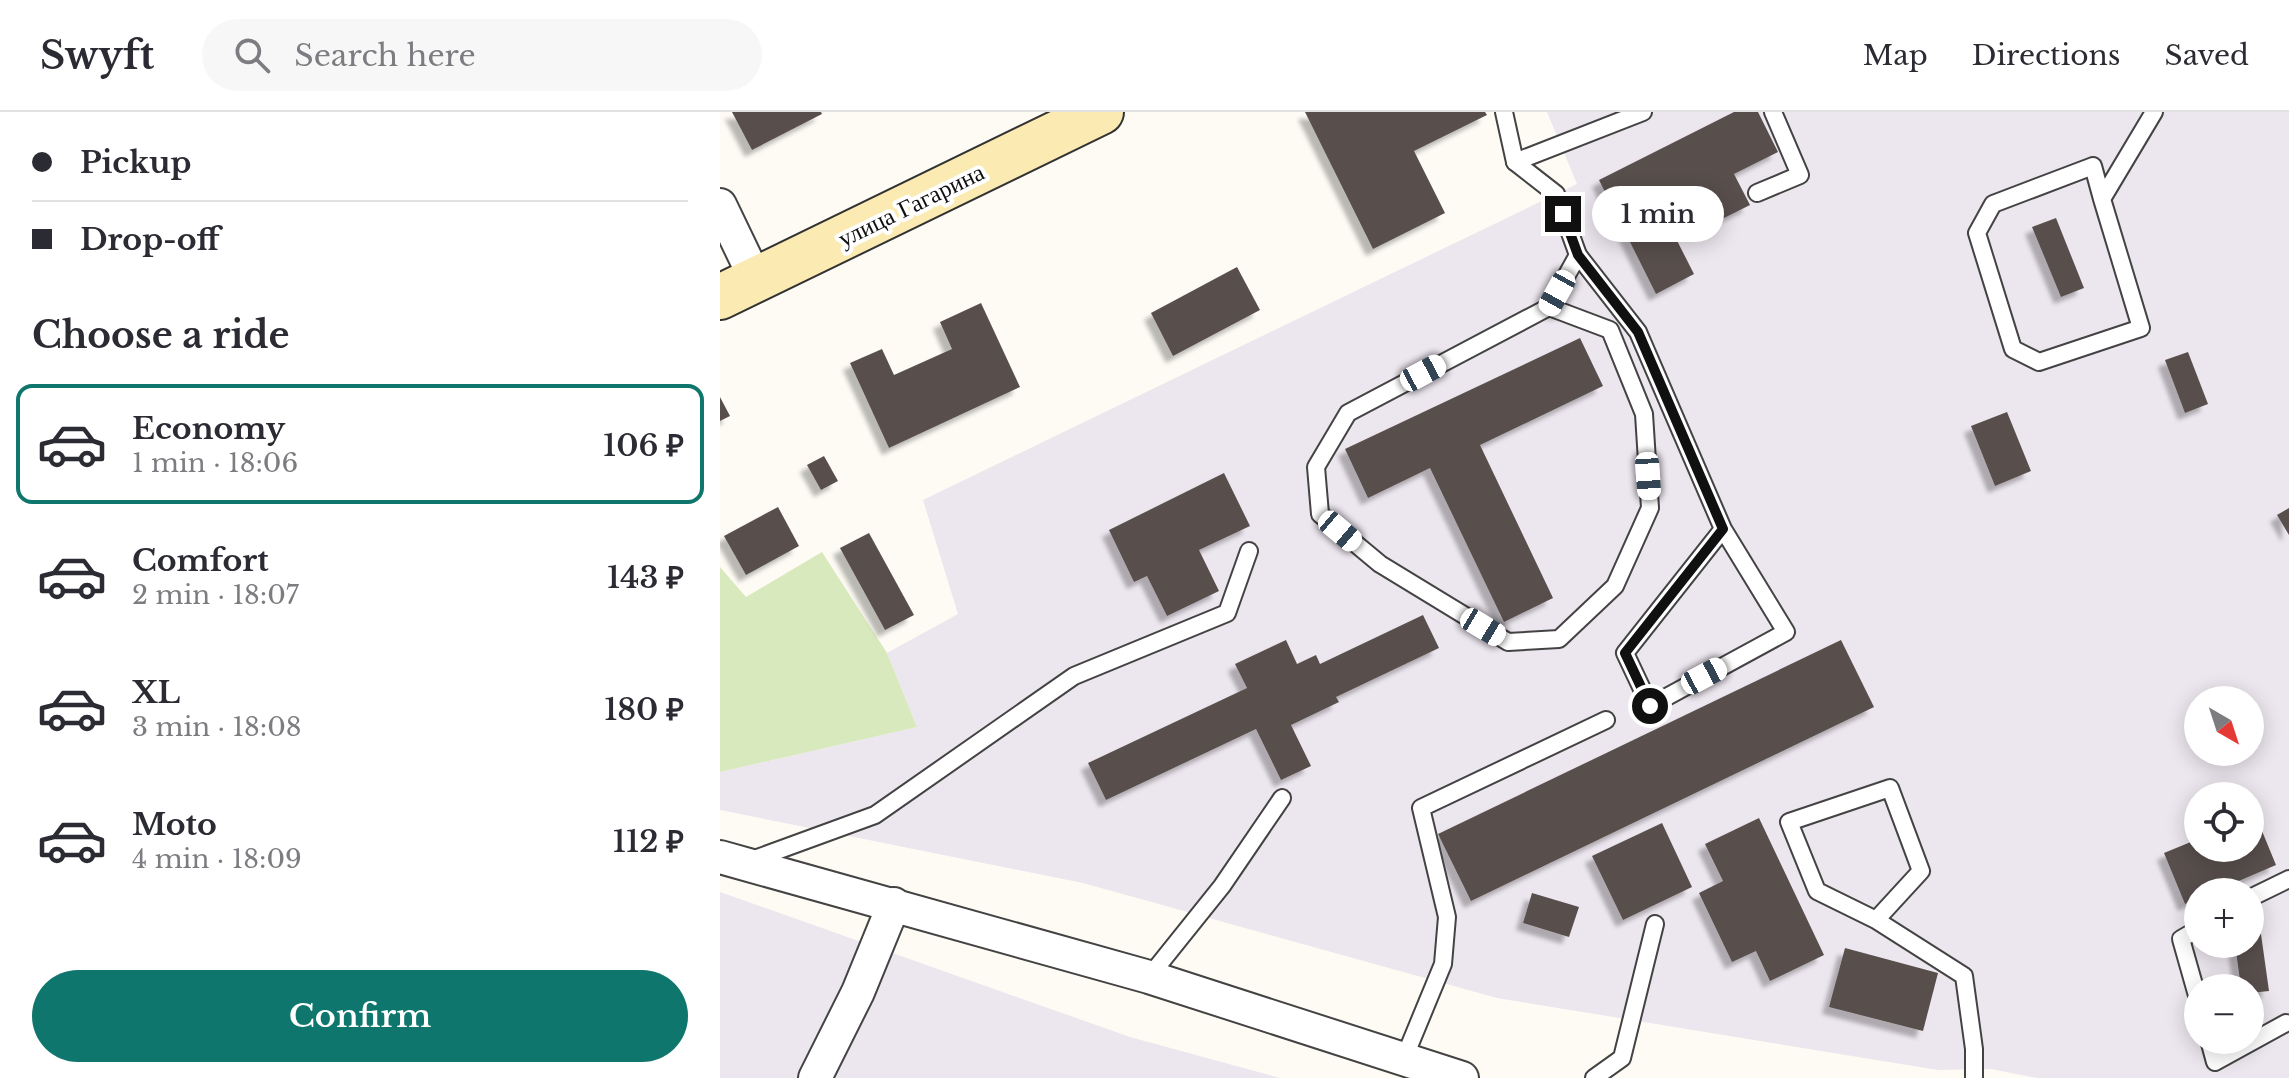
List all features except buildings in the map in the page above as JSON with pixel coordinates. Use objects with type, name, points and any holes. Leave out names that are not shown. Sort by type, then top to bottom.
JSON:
[{"type":"main road","name":"улица Гагарина","points":[[738,288],[1101,112]]},
{"type":"street","points":[[720,205],[738,288]]},
{"type":"street","points":[[732,860],[1149,977],[1408,1068],[1462,1078]]},
{"type":"street","points":[[815,1078],[858,992],[894,904]]},
{"type":"lane","points":[[1504,112],[1515,162],[1556,194],[1578,255],[1638,332],[1723,529],[1786,632],[1650,706],[1625,653],[1723,529]]},
{"type":"lane","points":[[1515,162],[1643,112]]},
{"type":"lane","points":[[1757,193],[1800,175],[1773,112]]},
{"type":"lane","points":[[2102,199],[2093,166],[1993,204],[1977,233],[2013,349],[2039,362],[2141,328],[2102,199],[2154,112]]},
{"type":"lane","points":[[1549,307],[1610,330],[1644,414],[1650,508],[1615,586],[1559,639],[1508,642],[1380,564],[1320,514],[1316,467],[1348,413],[1549,307],[1578,255]]},
{"type":"lane","points":[[732,860],[875,815],[1074,676],[1227,613],[1249,551]]},
{"type":"lane","points":[[1408,1068],[1443,964],[1447,917],[1421,808],[1606,720]]},
{"type":"lane","points":[[1876,920],[1921,871],[1890,788],[1789,822],[1817,891],[1876,920],[1964,976],[1974,1049],[1974,1078]]},
{"type":"lane","points":[[1149,977],[1222,886],[1282,798]]},
{"type":"lane","points":[[2264,891],[2289,879]]},
{"type":"lane","points":[[1594,1078],[1622,1058],[1655,924]]},
{"type":"lane","points":[[2264,1035],[2286,1023]]},
{"type":"lane","points":[[2213,1054],[2215,1062],[2230,1054]]},
{"type":"shaded area","points":[[1547,112],[2289,112],[2289,1078],[2037,1078],[1991,1069],[1938,1070],[1497,998],[1083,883],[720,810],[720,772],[917,727],[887,653],[958,614],[923,500],[1577,184]]},
{"type":"shaded area","points":[[720,892],[1130,1037],[1280,1078],[720,1078]]},
{"type":"green space","points":[[822,552],[887,653],[917,727],[720,772],[720,567],[746,597]]},
{"type":"route","points":[[1563,214],[1578,255],[1638,332],[1723,529],[1625,653],[1650,706]]}]
